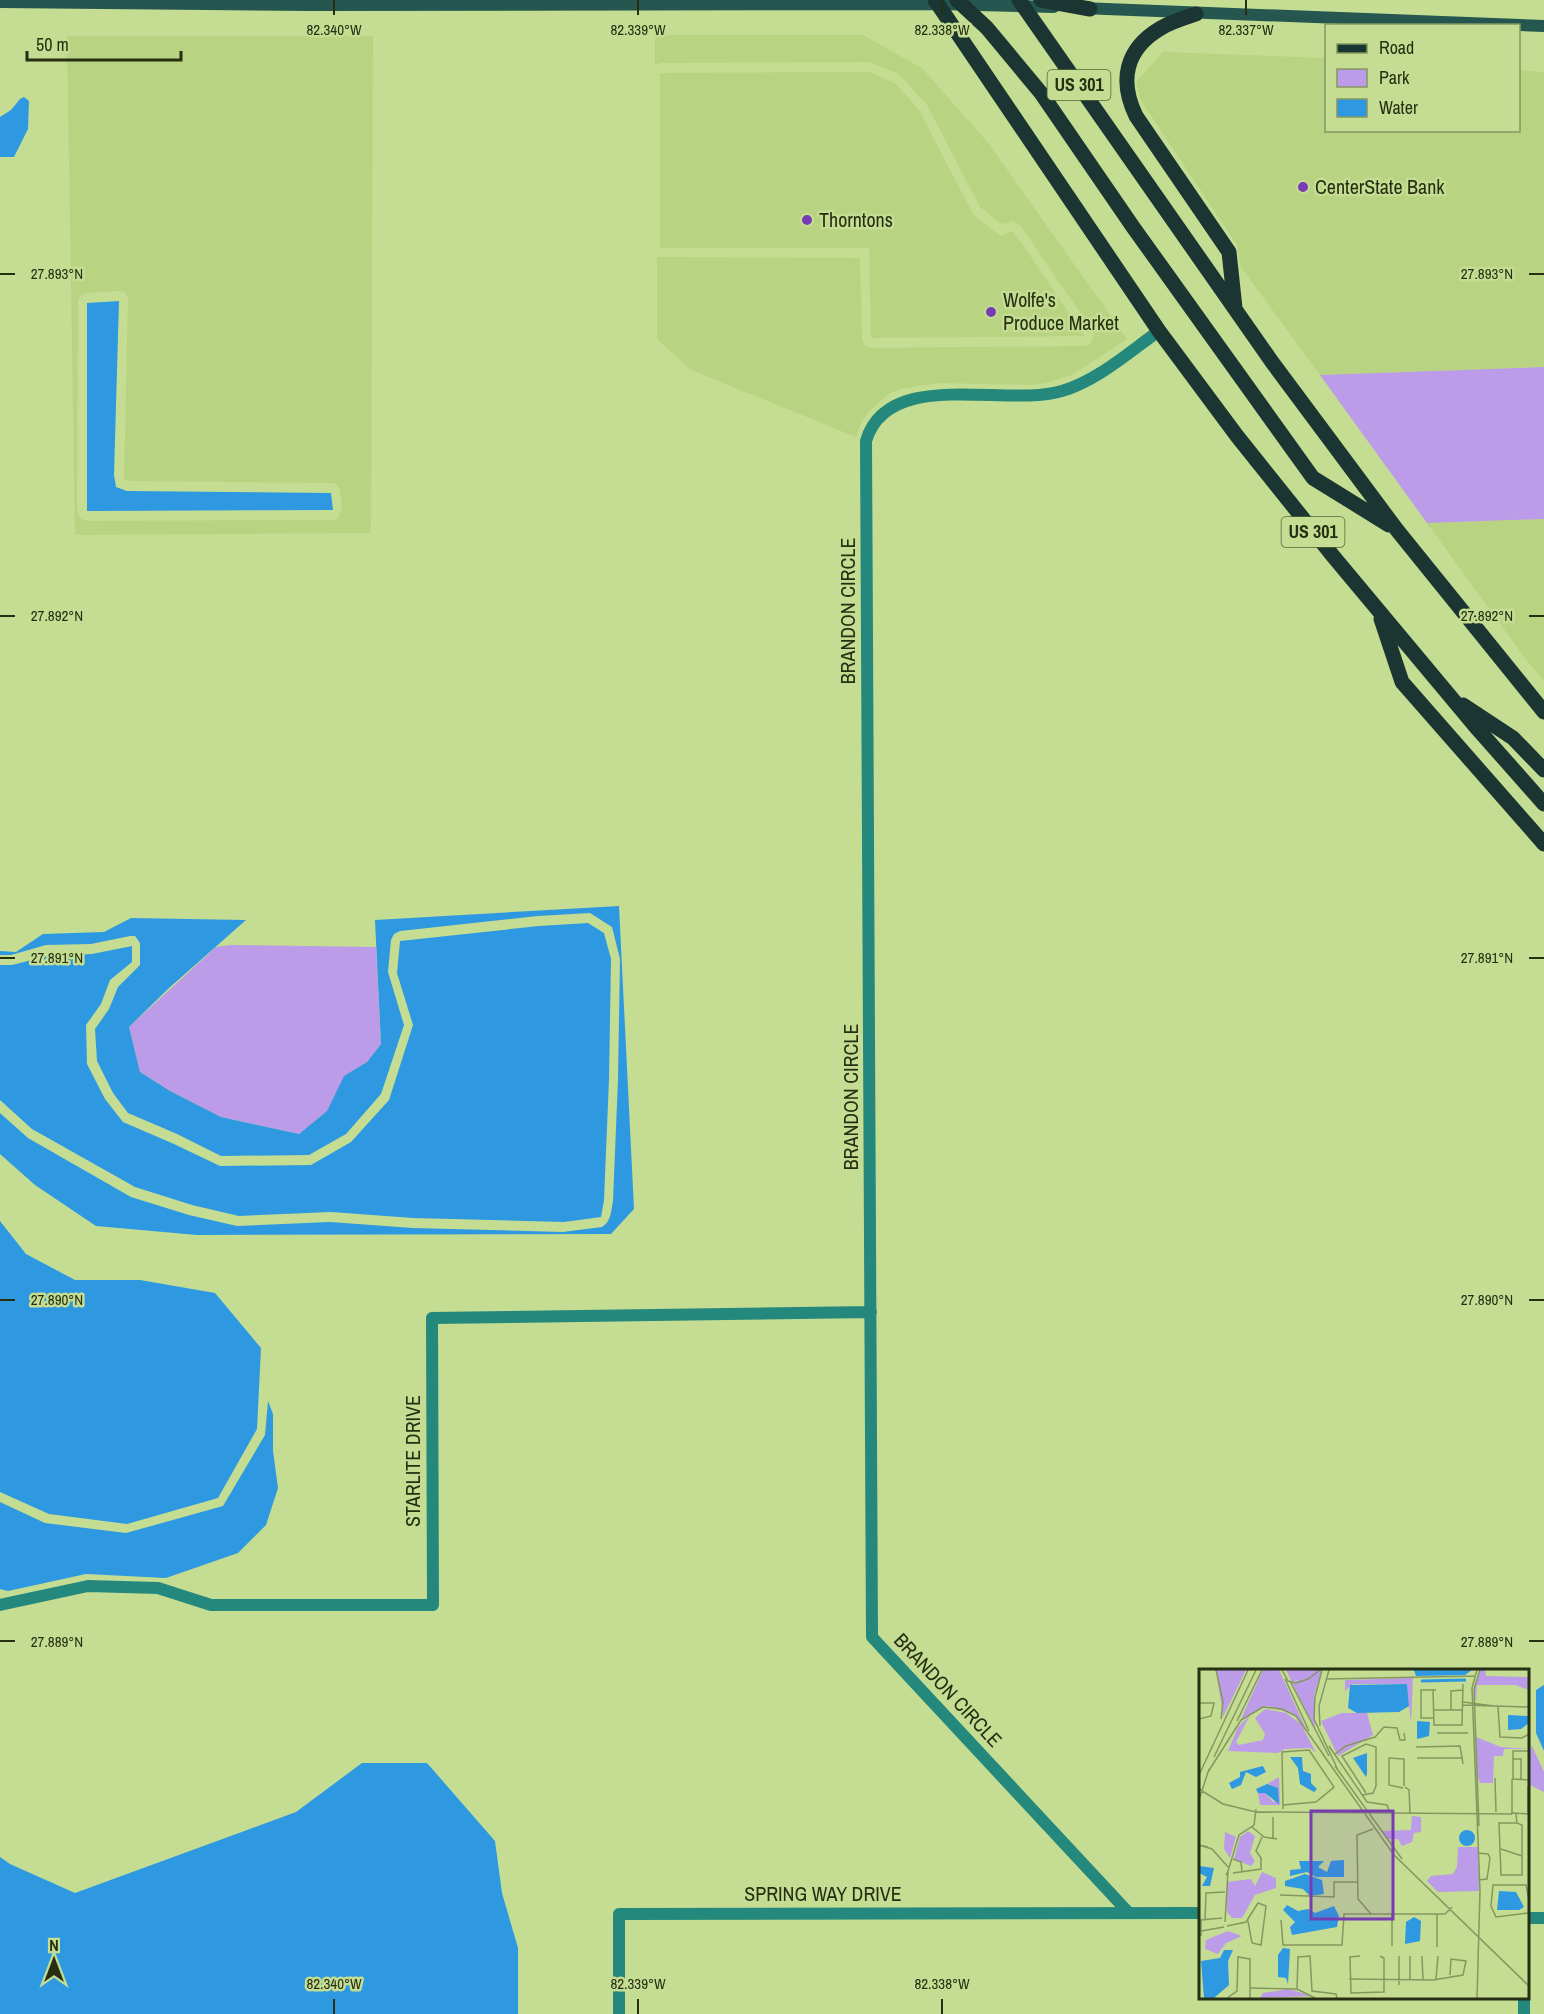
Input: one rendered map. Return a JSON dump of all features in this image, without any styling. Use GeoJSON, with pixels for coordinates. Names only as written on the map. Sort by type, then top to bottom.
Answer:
{"type":"FeatureCollection","features":[{"type":"Feature","properties":{"kind":"main road"},"geometry":{"type":"LineString","coordinates":[[1041,0],[1090,9]]}},
{"type":"Feature","properties":{"kind":"main road"},"geometry":{"type":"LineString","coordinates":[[0,2],[959,2],[1022,3],[1196,14],[1486,24]]}},
{"type":"Feature","properties":{"kind":"main road","name":"US 301"},"geometry":{"type":"LineString","coordinates":[[937,2],[1159,331],[1237,436],[1450,697],[1544,804]]}},
{"type":"Feature","properties":{"kind":"main road"},"geometry":{"type":"LineString","coordinates":[[959,2],[993,35],[1041,93],[1133,227],[1312,478],[1397,530]]}},
{"type":"Feature","properties":{"kind":"main road","name":"US 301"},"geometry":{"type":"LineString","coordinates":[[1022,3],[1235,311],[1397,530],[1544,712]]}},
{"type":"Feature","properties":{"kind":"main road"},"geometry":{"type":"LineString","coordinates":[[1196,14],[1162,27],[1145,40],[1137,49],[1128,69],[1125,82],[1126,91],[1136,116],[1229,252],[1235,311]]}},
{"type":"Feature","properties":{"kind":"main road"},"geometry":{"type":"LineString","coordinates":[[1520,25],[1544,26]]}},
{"type":"Feature","properties":{"kind":"main road"},"geometry":{"type":"LineString","coordinates":[[1378,610],[1402,682],[1544,844]]}},
{"type":"Feature","properties":{"kind":"main road"},"geometry":{"type":"LineString","coordinates":[[1450,697],[1513,738],[1544,770]]}},
{"type":"Feature","properties":{"kind":"street","name":"BRANDON CIRCLE"},"geometry":{"type":"LineString","coordinates":[[1128,1912],[872,1637],[866,441],[870,428],[885,411],[908,399],[940,395],[1032,397],[1063,391],[1091,378],[1159,331]]}},
{"type":"Feature","properties":{"kind":"street","name":"STARLITE DRIVE"},"geometry":{"type":"LineString","coordinates":[[0,1605],[88,1586],[158,1588],[211,1605],[433,1605],[432,1318],[871,1312]]}},
{"type":"Feature","properties":{"kind":"street"},"geometry":{"type":"LineString","coordinates":[[1128,1912],[1199,1913]]}},
{"type":"Feature","properties":{"kind":"street","name":"SPRING WAY DRIVE"},"geometry":{"type":"LineString","coordinates":[[619,2014],[619,1914],[1128,1912]]}},
{"type":"Feature","properties":{"kind":"shaded area"},"geometry":{"type":"Polygon","coordinates":[[[655,35],[863,35],[923,69],[989,144],[1127,339],[1072,375],[1045,383],[1032,385],[940,383],[905,388],[890,393],[871,409],[862,421],[856,437],[691,370],[657,339],[657,257],[860,258],[862,339],[869,348],[1085,346],[1090,344],[1094,336],[1020,225],[1012,221],[1002,224],[980,207],[927,105],[899,74],[869,62],[661,63],[655,65],[655,35]]]}},
{"type":"Feature","properties":{"kind":"shaded area"},"geometry":{"type":"Polygon","coordinates":[[[67,36],[373,36],[371,533],[75,535],[67,36]],[[119,291],[86,293],[78,300],[77,511],[81,519],[87,521],[333,520],[338,518],[342,509],[340,489],[334,483],[128,481],[124,479],[128,298],[125,293],[119,291]]]}},
{"type":"Feature","properties":{"kind":"shaded area"},"geometry":{"type":"Polygon","coordinates":[[[1163,52],[1325,58],[1325,132],[1520,132],[1520,70],[1544,72],[1544,367],[1320,375],[1241,267],[1237,245],[1140,99],[1136,82],[1163,52]]]}},
{"type":"Feature","properties":{"kind":"shaded area"},"geometry":{"type":"Polygon","coordinates":[[[870,72],[896,84],[919,110],[973,214],[1000,236],[1013,231],[1085,336],[871,338],[869,248],[660,248],[660,73],[870,72]]]}},
{"type":"Feature","properties":{"kind":"shaded area"},"geometry":{"type":"Polygon","coordinates":[[[1544,519],[1544,681],[1427,523],[1544,519]]]}},
{"type":"Feature","properties":{"kind":"green space"},"geometry":{"type":"Polygon","coordinates":[[[1544,367],[1544,519],[1427,523],[1320,375],[1544,367]]]}},
{"type":"Feature","properties":{"kind":"green space"},"geometry":{"type":"Polygon","coordinates":[[[231,945],[376,947],[381,1044],[367,1062],[345,1076],[327,1111],[299,1134],[221,1117],[170,1091],[140,1072],[129,1027],[216,947],[231,945]]]}},
{"type":"Feature","properties":{"kind":"green space"},"geometry":{"type":"Polygon","coordinates":[[[1532,1746],[1544,1772],[1544,1792],[1529,1784],[1529,1751],[1532,1746]]]}},
{"type":"Feature","properties":{"kind":"water"},"geometry":{"type":"Polygon","coordinates":[[[24,97],[29,101],[28,129],[14,157],[0,157],[0,117],[24,97]]]}},
{"type":"Feature","properties":{"kind":"water"},"geometry":{"type":"Polygon","coordinates":[[[119,301],[114,475],[116,487],[127,491],[331,493],[333,510],[87,511],[87,303],[119,301]]]}},
{"type":"Feature","properties":{"kind":"water"},"geometry":{"type":"Polygon","coordinates":[[[619,906],[634,1209],[611,1234],[197,1235],[96,1226],[35,1185],[0,1154],[0,1113],[28,1138],[131,1197],[189,1215],[237,1226],[330,1222],[413,1228],[563,1232],[602,1227],[609,1219],[613,1201],[620,959],[612,927],[590,913],[538,916],[400,931],[394,934],[391,940],[388,972],[404,1025],[381,1094],[346,1134],[309,1155],[221,1156],[128,1113],[113,1093],[97,1061],[95,1029],[109,1009],[118,987],[140,965],[140,943],[135,936],[91,944],[46,945],[11,955],[0,955],[0,951],[16,952],[43,934],[104,932],[131,918],[246,920],[129,1027],[140,1072],[170,1091],[221,1117],[299,1134],[327,1111],[344,1076],[367,1062],[381,1044],[375,920],[619,906]]]}},
{"type":"Feature","properties":{"kind":"water"},"geometry":{"type":"Polygon","coordinates":[[[588,923],[604,933],[611,959],[609,1079],[604,1200],[601,1217],[564,1222],[413,1218],[331,1212],[239,1216],[192,1205],[135,1187],[32,1129],[0,1100],[0,965],[12,965],[47,956],[92,954],[132,946],[132,962],[110,980],[101,1004],[86,1025],[87,1064],[105,1099],[123,1122],[220,1166],[311,1165],[351,1142],[389,1100],[413,1025],[397,973],[400,941],[588,923]]]}},
{"type":"Feature","properties":{"kind":"water"},"geometry":{"type":"Polygon","coordinates":[[[0,1221],[26,1254],[75,1280],[140,1280],[215,1293],[261,1348],[257,1429],[218,1498],[127,1524],[49,1514],[0,1492],[0,1221]]]}},
{"type":"Feature","properties":{"kind":"water"},"geometry":{"type":"Polygon","coordinates":[[[268,1401],[273,1414],[273,1451],[278,1488],[266,1525],[238,1553],[166,1578],[86,1574],[8,1591],[0,1589],[0,1502],[45,1523],[126,1533],[223,1506],[265,1435],[268,1401]]]}},
{"type":"Feature","properties":{"kind":"water"},"geometry":{"type":"Polygon","coordinates":[[[1544,1685],[1544,1751],[1536,1733],[1536,1690],[1544,1685]]]}},
{"type":"Feature","properties":{"kind":"water"},"geometry":{"type":"Polygon","coordinates":[[[362,1763],[427,1763],[495,1841],[502,1893],[518,1948],[518,2014],[0,2014],[0,1857],[10,1864],[75,1893],[296,1812],[362,1763]]]}},
{"type":"Feature","properties":{"kind":"place","name":"CenterState Bank"},"geometry":{"type":"Point","coordinates":[1303,187]}},
{"type":"Feature","properties":{"kind":"place","name":"Thorntons"},"geometry":{"type":"Point","coordinates":[807,220]}},
{"type":"Feature","properties":{"kind":"place","name":"Wolfe's Produce Market"},"geometry":{"type":"Point","coordinates":[991,312]}}]}
